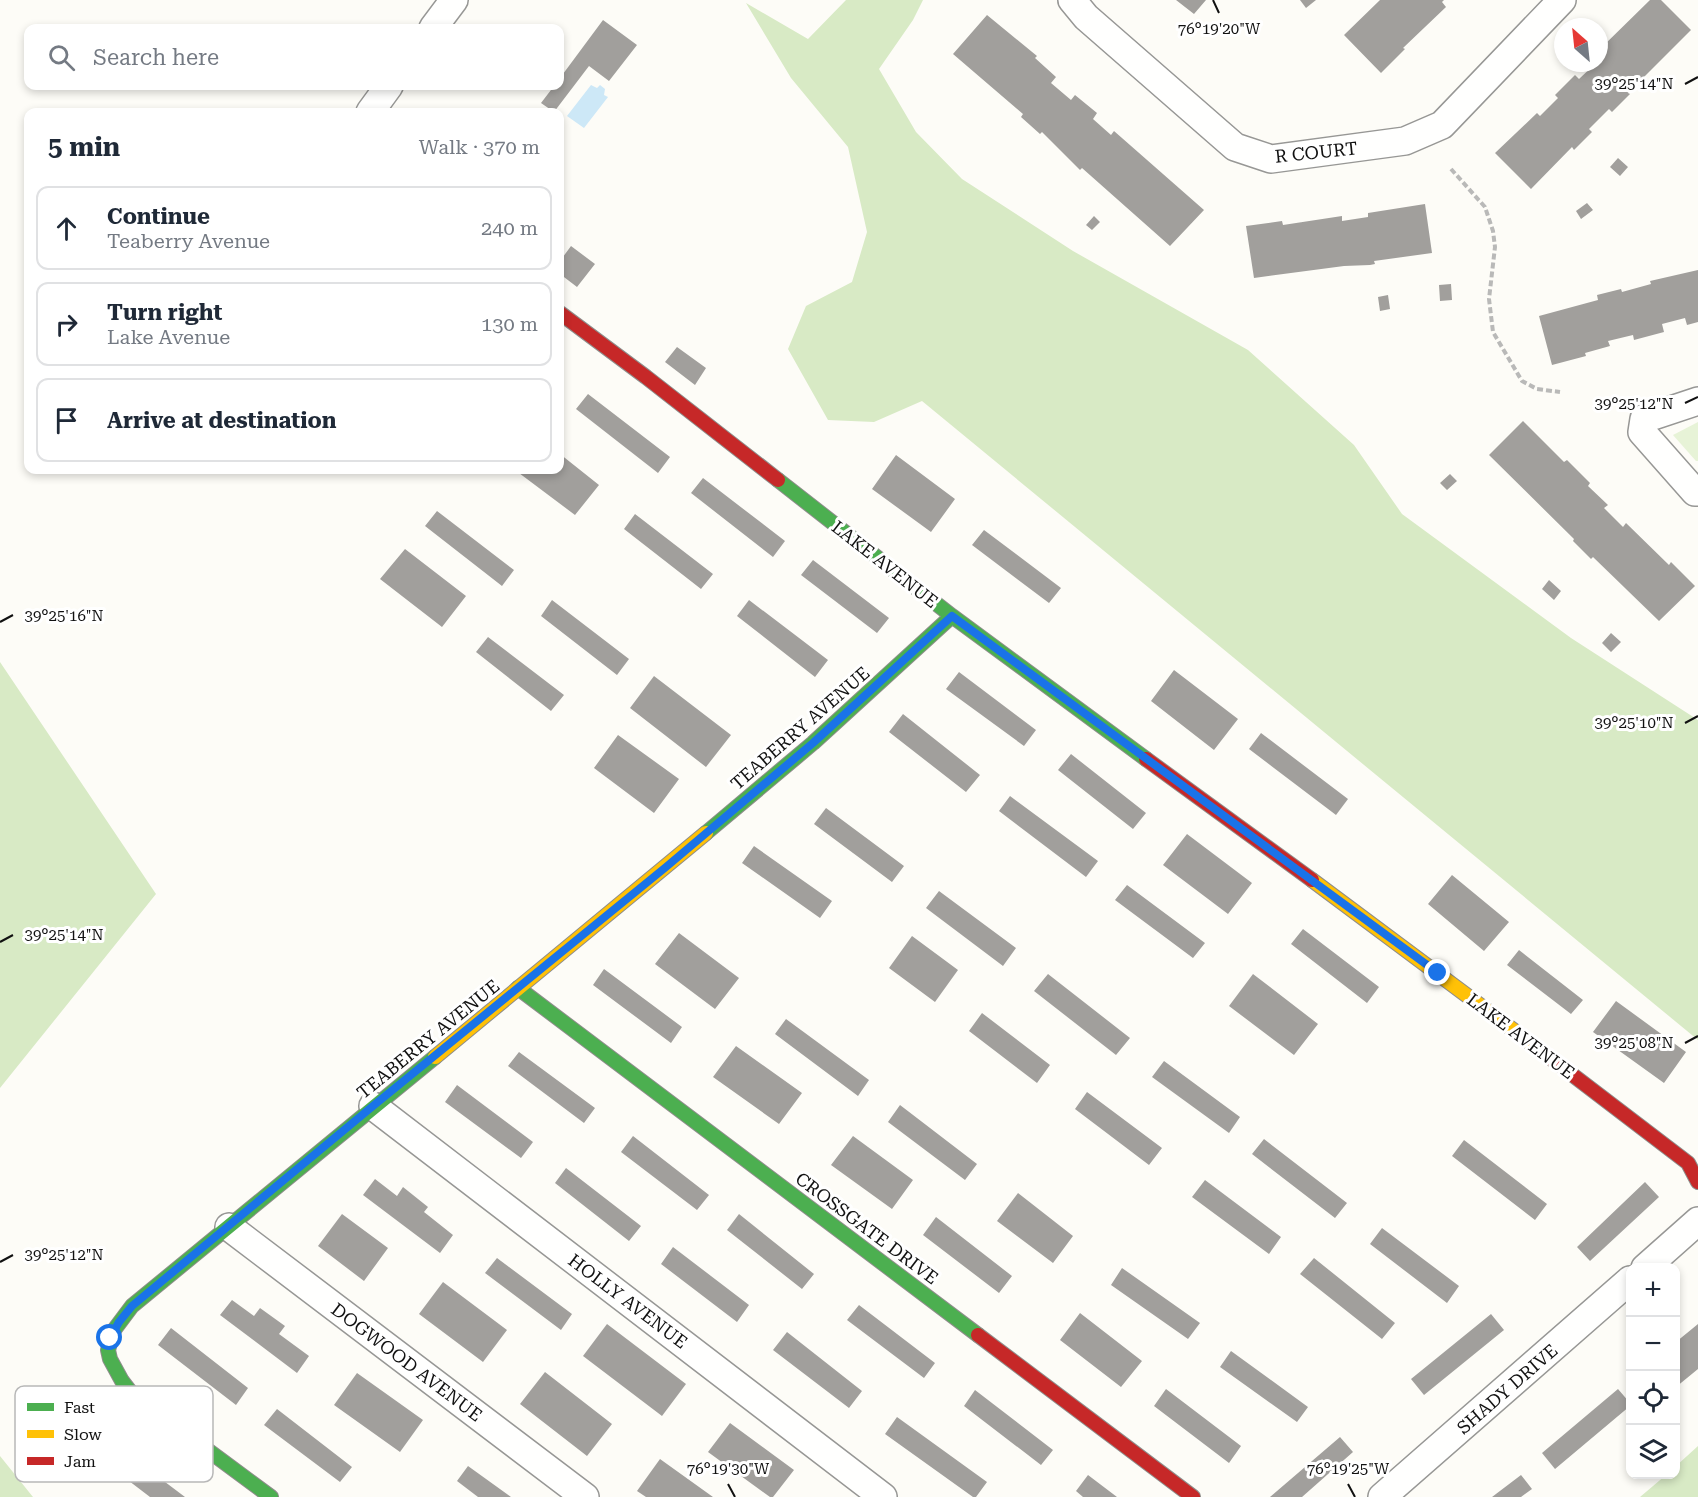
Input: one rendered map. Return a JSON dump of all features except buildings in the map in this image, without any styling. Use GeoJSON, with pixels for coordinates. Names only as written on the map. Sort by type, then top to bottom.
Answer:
{"type":"FeatureCollection","features":[{"type":"Feature","properties":{"kind":"street"},"geometry":{"type":"LineString","coordinates":[[436,24],[454,0]]}},
{"type":"Feature","properties":{"kind":"street","name":"R COURT"},"geometry":{"type":"LineString","coordinates":[[1072,0],[1086,17],[1235,147],[1271,159],[1405,141],[1442,124],[1562,0]]}},
{"type":"Feature","properties":{"kind":"street"},"geometry":{"type":"LineString","coordinates":[[373,108],[386,90]]}},
{"type":"Feature","properties":{"kind":"street","name":"LAKE AVENUE"},"geometry":{"type":"LineString","coordinates":[[564,316],[646,377],[952,616],[1448,980],[1688,1163],[1698,1182]]}},
{"type":"Feature","properties":{"kind":"street"},"geometry":{"type":"LineString","coordinates":[[1698,401],[1644,419],[1642,432],[1695,492],[1698,492]]}},
{"type":"Feature","properties":{"kind":"street","name":"TEABERRY AVENUE"},"geometry":{"type":"LineString","coordinates":[[126,1386],[116,1374],[107,1356],[110,1338],[132,1306],[804,750],[952,616]]}},
{"type":"Feature","properties":{"kind":"street","name":"CROSSGATE DRIVE"},"geometry":{"type":"LineString","coordinates":[[518,988],[1193,1497]]}},
{"type":"Feature","properties":{"kind":"street","name":"HOLLY AVENUE"},"geometry":{"type":"LineString","coordinates":[[373,1106],[883,1497]]}},
{"type":"Feature","properties":{"kind":"street"},"geometry":{"type":"LineString","coordinates":[[1651,1263],[1698,1221]]}},
{"type":"Feature","properties":{"kind":"street","name":"DOGWOOD AVENUE"},"geometry":{"type":"LineString","coordinates":[[229,1227],[585,1497]]}},
{"type":"Feature","properties":{"kind":"street","name":"SHADY DRIVE"},"geometry":{"type":"LineString","coordinates":[[1382,1497],[1626,1284]]}},
{"type":"Feature","properties":{"kind":"street","name":"TEABERRY AVENUE"},"geometry":{"type":"LineString","coordinates":[[213,1454],[270,1497]]}},
{"type":"Feature","properties":{"kind":"path"},"geometry":{"type":"LineString","coordinates":[[1451,169],[1485,207],[1493,231],[1495,247],[1489,299],[1493,332],[1522,381],[1537,389],[1560,392]]}},
{"type":"Feature","properties":{"kind":"green space"},"geometry":{"type":"Polygon","coordinates":[[[846,0],[923,0],[913,20],[879,69],[916,132],[962,179],[1073,251],[1248,350],[1354,445],[1402,514],[1571,638],[1698,720],[1698,1040],[922,401],[874,422],[828,420],[788,349],[806,306],[852,282],[867,232],[848,147],[791,78],[746,3],[808,39],[846,0]]]}},
{"type":"Feature","properties":{"kind":"green space"},"geometry":{"type":"Polygon","coordinates":[[[1698,422],[1698,461],[1696,461],[1673,435],[1698,422]]]}},
{"type":"Feature","properties":{"kind":"green space"},"geometry":{"type":"Polygon","coordinates":[[[0,662],[156,894],[0,1088],[0,662]]]}},
{"type":"Feature","properties":{"kind":"green space"},"geometry":{"type":"Polygon","coordinates":[[[1698,1446],[1698,1497],[1640,1497],[1661,1479],[1680,1479],[1680,1462],[1698,1446]]]}},
{"type":"Feature","properties":{"kind":"green space"},"geometry":{"type":"Polygon","coordinates":[[[0,1456],[15,1475],[15,1482],[21,1482],[33,1497],[0,1497],[0,1456]]]}},
{"type":"Feature","properties":{"kind":"water"},"geometry":{"type":"Polygon","coordinates":[[[591,85],[597,88],[600,85],[605,89],[604,95],[608,97],[584,128],[567,116],[591,85]]]}},
{"type":"Feature","properties":{"kind":"traffic: fast"},"geometry":{"type":"LineString","coordinates":[[778,480],[952,616],[1146,759]]}},
{"type":"Feature","properties":{"kind":"traffic: fast"},"geometry":{"type":"LineString","coordinates":[[706,833],[813,743],[952,616]]}},
{"type":"Feature","properties":{"kind":"traffic: fast"},"geometry":{"type":"LineString","coordinates":[[518,988],[978,1335]]}},
{"type":"Feature","properties":{"kind":"traffic: fast"},"geometry":{"type":"LineString","coordinates":[[126,1386],[110,1359],[108,1350],[114,1330],[132,1306],[435,1057]]}},
{"type":"Feature","properties":{"kind":"traffic: fast"},"geometry":{"type":"LineString","coordinates":[[213,1454],[271,1497]]}},
{"type":"Feature","properties":{"kind":"traffic: slow"},"geometry":{"type":"LineString","coordinates":[[435,1057],[706,833]]}},
{"type":"Feature","properties":{"kind":"traffic: slow"},"geometry":{"type":"LineString","coordinates":[[1312,880],[1536,1047]]}},
{"type":"Feature","properties":{"kind":"traffic: jam"},"geometry":{"type":"LineString","coordinates":[[564,316],[778,480]]}},
{"type":"Feature","properties":{"kind":"traffic: jam"},"geometry":{"type":"LineString","coordinates":[[1146,759],[1312,880]]}},
{"type":"Feature","properties":{"kind":"traffic: jam"},"geometry":{"type":"LineString","coordinates":[[1536,1047],[1688,1163],[1698,1182]]}},
{"type":"Feature","properties":{"kind":"traffic: jam"},"geometry":{"type":"LineString","coordinates":[[978,1335],[1193,1497]]}},
{"type":"Feature","properties":{"kind":"route"},"geometry":{"type":"LineString","coordinates":[[110,1338],[132,1306],[666,867],[813,743],[952,616],[1438,973]]}}]}
